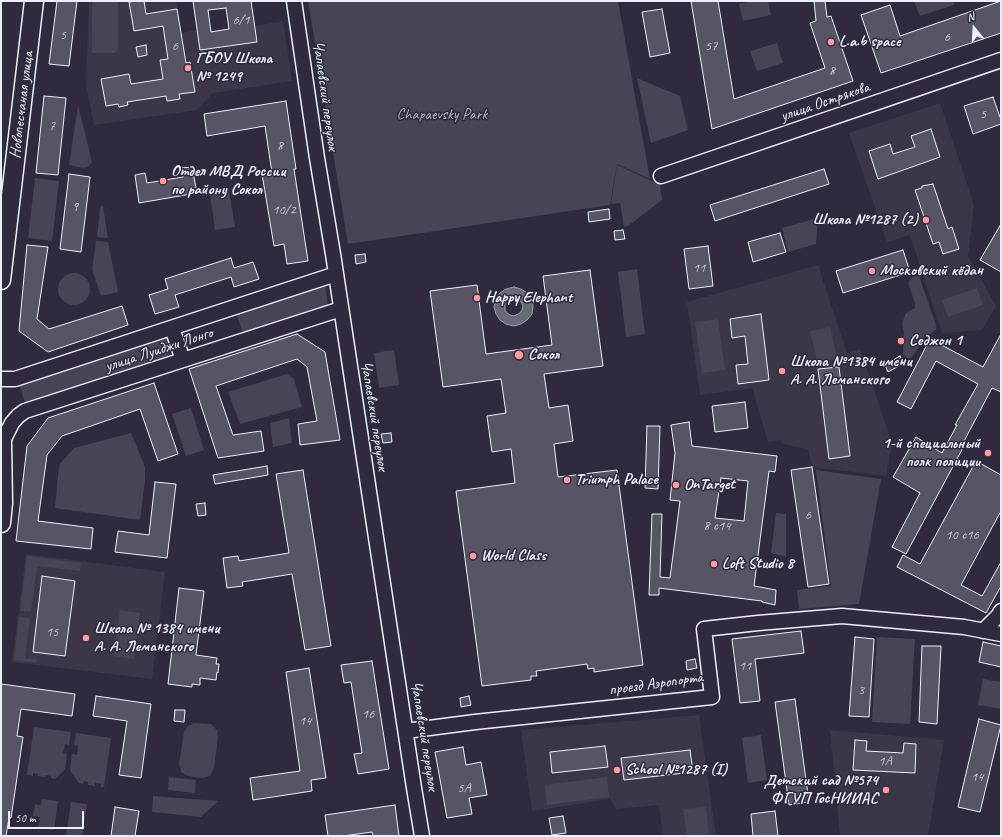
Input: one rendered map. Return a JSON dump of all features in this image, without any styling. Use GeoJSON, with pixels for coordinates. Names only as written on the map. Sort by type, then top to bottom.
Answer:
{"type":"FeatureCollection","features":[{"type":"Feature","properties":{"kind":"main road","name":"Новопесчаная улица"},"geometry":{"type":"LineString","coordinates":[[1,280],[34,1]]}},
{"type":"Feature","properties":{"kind":"main road"},"geometry":{"type":"LineString","coordinates":[[1,523],[2,439]]}},
{"type":"Feature","properties":{"kind":"street","name":"Чапаевский переулок"},"geometry":{"type":"LineString","coordinates":[[294,1],[422,836]]}},
{"type":"Feature","properties":{"kind":"street","name":"улица Острякова"},"geometry":{"type":"LineString","coordinates":[[661,176],[1001,60]]}},
{"type":"Feature","properties":{"kind":"street","name":"улица Луиджи Лонго"},"geometry":{"type":"LineString","coordinates":[[1,379],[23,376],[336,274]]}},
{"type":"Feature","properties":{"kind":"street","name":"улица Луиджи Лонго"},"geometry":{"type":"LineString","coordinates":[[2,439],[12,423],[25,411],[341,309]]}},
{"type":"Feature","properties":{"kind":"street"},"geometry":{"type":"LineString","coordinates":[[172,328],[183,360]]}},
{"type":"Feature","properties":{"kind":"street"},"geometry":{"type":"LineString","coordinates":[[983,631],[998,616],[1001,610]]}},
{"type":"Feature","properties":{"kind":"street","name":"проезд Аэропорта"},"geometry":{"type":"LineString","coordinates":[[406,731],[483,721],[712,697],[704,629],[842,616],[964,627],[983,631]]}},
{"type":"Feature","properties":{"kind":"street"},"geometry":{"type":"LineString","coordinates":[[983,631],[1001,634]]}},
{"type":"Feature","properties":{"kind":"shaded area","name":"ГБОУ Школа № 1249"},"geometry":{"type":"Polygon","coordinates":[[[89,1],[176,1],[181,33],[198,30],[200,49],[255,26],[283,21],[292,81],[213,93],[197,110],[94,125],[86,84],[89,1]]]}},
{"type":"Feature","properties":{"kind":"shaded area","name":"Школа №1287 (2)"},"geometry":{"type":"Polygon","coordinates":[[[940,103],[974,205],[968,256],[996,306],[982,330],[942,333],[910,235],[887,242],[849,133],[940,103]]]}},
{"type":"Feature","properties":{"kind":"shaded area","name":"Школа №1384 имени А. А. Леманского"},"geometry":{"type":"Polygon","coordinates":[[[818,265],[847,353],[860,349],[892,443],[886,476],[812,467],[808,449],[782,444],[781,440],[768,442],[752,388],[700,395],[687,302],[818,265]]]}},
{"type":"Feature","properties":{"kind":"shaded area","name":"Школа № 1384 имени А. А. Леманского"},"geometry":{"type":"Polygon","coordinates":[[[26,554],[165,572],[152,679],[12,662],[26,554]]]}},
{"type":"Feature","properties":{"kind":"shaded area","name":"School №1287 (I)"},"geometry":{"type":"Polygon","coordinates":[[[699,715],[716,836],[663,836],[659,805],[616,809],[610,799],[532,811],[521,730],[699,715]]]}},
{"type":"Feature","properties":{"kind":"shaded area","name":"Детский сад №574 ФГУП ГосНИИАС"},"geometry":{"type":"Polygon","coordinates":[[[830,730],[944,740],[928,836],[840,836],[830,730]]]}},
{"type":"Feature","properties":{"kind":"green space"},"geometry":{"type":"Polygon","coordinates":[[[93,1],[118,2],[118,48],[114,53],[92,52],[93,1]]]}},
{"type":"Feature","properties":{"kind":"green space","name":"Chapaevsky Park"},"geometry":{"type":"Polygon","coordinates":[[[308,1],[618,1],[650,179],[617,164],[610,205],[348,244],[308,1]]]}},
{"type":"Feature","properties":{"kind":"green space"},"geometry":{"type":"Polygon","coordinates":[[[752,1],[768,1],[771,15],[743,21],[739,4],[752,1]]]}},
{"type":"Feature","properties":{"kind":"green space"},"geometry":{"type":"Polygon","coordinates":[[[914,1],[953,1],[954,5],[920,16],[914,1]]]}},
{"type":"Feature","properties":{"kind":"green space"},"geometry":{"type":"Polygon","coordinates":[[[777,43],[783,63],[757,71],[750,51],[777,43]]]}},
{"type":"Feature","properties":{"kind":"green space"},"geometry":{"type":"Polygon","coordinates":[[[637,78],[680,96],[688,130],[651,143],[637,78]]]}},
{"type":"Feature","properties":{"kind":"green space"},"geometry":{"type":"Polygon","coordinates":[[[78,105],[92,162],[89,166],[83,168],[69,165],[78,105]]]}},
{"type":"Feature","properties":{"kind":"green space"},"geometry":{"type":"Polygon","coordinates":[[[617,165],[660,185],[662,200],[628,226],[624,227],[620,203],[611,204],[617,165]]]}},
{"type":"Feature","properties":{"kind":"green space"},"geometry":{"type":"Polygon","coordinates":[[[35,178],[59,181],[52,241],[28,238],[35,178]]]}},
{"type":"Feature","properties":{"kind":"green space"},"geometry":{"type":"Polygon","coordinates":[[[229,191],[235,227],[215,230],[210,194],[229,191]]]}},
{"type":"Feature","properties":{"kind":"green space"},"geometry":{"type":"Polygon","coordinates":[[[102,205],[108,238],[97,237],[100,208],[102,205]]]}},
{"type":"Feature","properties":{"kind":"green space"},"geometry":{"type":"Polygon","coordinates":[[[818,218],[816,244],[788,252],[782,228],[818,218]]]}},
{"type":"Feature","properties":{"kind":"green space"},"geometry":{"type":"Polygon","coordinates":[[[96,241],[108,242],[118,292],[101,296],[92,269],[96,241]]]}},
{"type":"Feature","properties":{"kind":"green space"},"geometry":{"type":"Polygon","coordinates":[[[637,269],[645,334],[626,337],[618,272],[637,269]]]}},
{"type":"Feature","properties":{"kind":"green space"},"geometry":{"type":"Polygon","coordinates":[[[71,273],[77,273],[87,280],[90,289],[89,295],[83,302],[77,305],[71,305],[61,298],[58,292],[58,286],[65,276],[71,273]]]}},
{"type":"Feature","properties":{"kind":"green space"},"geometry":{"type":"Polygon","coordinates":[[[919,276],[936,325],[936,330],[923,339],[911,358],[907,358],[903,354],[904,333],[902,323],[906,313],[915,308],[915,303],[908,283],[912,277],[919,276]]]}},
{"type":"Feature","properties":{"kind":"green space"},"geometry":{"type":"Polygon","coordinates":[[[325,284],[328,306],[243,333],[236,313],[325,284]]]}},
{"type":"Feature","properties":{"kind":"green space"},"geometry":{"type":"Polygon","coordinates":[[[977,288],[983,305],[948,317],[942,300],[977,288]]]}},
{"type":"Feature","properties":{"kind":"green space"},"geometry":{"type":"Polygon","coordinates":[[[718,319],[725,370],[702,373],[695,322],[718,319]]]}},
{"type":"Feature","properties":{"kind":"green space"},"geometry":{"type":"Polygon","coordinates":[[[830,327],[837,358],[818,363],[810,331],[830,327]]]}},
{"type":"Feature","properties":{"kind":"green space"},"geometry":{"type":"Polygon","coordinates":[[[164,336],[170,349],[168,358],[25,403],[19,383],[164,336]]]}},
{"type":"Feature","properties":{"kind":"green space"},"geometry":{"type":"Polygon","coordinates":[[[394,350],[399,385],[379,388],[374,353],[394,350]]]}},
{"type":"Feature","properties":{"kind":"green space"},"geometry":{"type":"Polygon","coordinates":[[[287,374],[294,379],[302,407],[240,424],[228,392],[287,374]]]}},
{"type":"Feature","properties":{"kind":"green space"},"geometry":{"type":"Polygon","coordinates":[[[191,408],[204,450],[186,456],[172,414],[191,408]]]}},
{"type":"Feature","properties":{"kind":"green space"},"geometry":{"type":"Polygon","coordinates":[[[289,418],[292,443],[273,447],[270,423],[289,418]]]}},
{"type":"Feature","properties":{"kind":"green space"},"geometry":{"type":"Polygon","coordinates":[[[131,433],[145,467],[145,480],[140,520],[55,508],[59,465],[74,448],[131,433]]]}},
{"type":"Feature","properties":{"kind":"green space"},"geometry":{"type":"Polygon","coordinates":[[[816,470],[881,479],[859,604],[799,609],[797,590],[831,586],[816,470]]]}},
{"type":"Feature","properties":{"kind":"green space"},"geometry":{"type":"Polygon","coordinates":[[[776,513],[786,514],[786,557],[771,553],[776,513]]]}},
{"type":"Feature","properties":{"kind":"green space"},"geometry":{"type":"Polygon","coordinates":[[[27,556],[81,563],[80,571],[37,566],[31,612],[20,611],[27,556]]]}},
{"type":"Feature","properties":{"kind":"green space"},"geometry":{"type":"Polygon","coordinates":[[[120,610],[140,613],[134,659],[113,656],[120,610]]]}},
{"type":"Feature","properties":{"kind":"green space"},"geometry":{"type":"Polygon","coordinates":[[[19,617],[30,618],[25,658],[37,659],[36,663],[14,660],[19,617]]]}},
{"type":"Feature","properties":{"kind":"green space"},"geometry":{"type":"Polygon","coordinates":[[[877,637],[915,639],[910,724],[872,722],[877,637]]]}},
{"type":"Feature","properties":{"kind":"green space"},"geometry":{"type":"Polygon","coordinates":[[[983,679],[1001,682],[1001,709],[978,705],[983,679]]]}},
{"type":"Feature","properties":{"kind":"green space"},"geometry":{"type":"Polygon","coordinates":[[[194,723],[211,724],[217,730],[218,737],[214,768],[210,776],[202,778],[188,776],[181,772],[179,764],[184,732],[188,726],[194,723]]]}},
{"type":"Feature","properties":{"kind":"green space"},"geometry":{"type":"Polygon","coordinates":[[[34,727],[71,732],[69,745],[65,744],[63,753],[67,754],[65,769],[55,779],[51,778],[51,776],[38,776],[38,774],[33,773],[33,776],[27,775],[34,727]]]}},
{"type":"Feature","properties":{"kind":"green space"},"geometry":{"type":"Polygon","coordinates":[[[76,733],[111,738],[104,787],[101,787],[101,784],[95,783],[95,786],[88,785],[88,782],[84,781],[83,784],[79,783],[70,770],[72,754],[77,755],[78,746],[74,745],[76,733]]]}},
{"type":"Feature","properties":{"kind":"green space"},"geometry":{"type":"Polygon","coordinates":[[[761,735],[767,780],[748,783],[742,738],[761,735]]]}},
{"type":"Feature","properties":{"kind":"green space"},"geometry":{"type":"Polygon","coordinates":[[[169,777],[196,780],[195,793],[168,790],[169,777]]]}},
{"type":"Feature","properties":{"kind":"green space"},"geometry":{"type":"Polygon","coordinates":[[[607,777],[609,797],[547,805],[545,785],[607,777]]]}},
{"type":"Feature","properties":{"kind":"green space"},"geometry":{"type":"Polygon","coordinates":[[[153,796],[218,801],[201,817],[152,812],[153,796]]]}},
{"type":"Feature","properties":{"kind":"green space"},"geometry":{"type":"Polygon","coordinates":[[[42,799],[58,801],[54,830],[38,828],[40,817],[33,816],[35,804],[41,805],[42,799]]]}},
{"type":"Feature","properties":{"kind":"green space"},"geometry":{"type":"Polygon","coordinates":[[[71,802],[87,804],[82,836],[66,836],[71,802]]]}},
{"type":"Feature","properties":{"kind":"green space"},"geometry":{"type":"Polygon","coordinates":[[[706,807],[709,836],[687,836],[683,809],[706,807]]]}},
{"type":"Feature","properties":{"kind":"water"},"geometry":{"type":"Polygon","coordinates":[[[514,287],[521,289],[532,299],[532,314],[521,324],[514,326],[506,324],[500,320],[496,314],[494,307],[496,299],[500,293],[506,289],[514,287]],[[514,297],[507,300],[505,303],[505,310],[507,313],[514,316],[520,313],[523,306],[520,300],[514,297]]]}},
{"type":"Feature","properties":{"kind":"building"},"geometry":{"type":"Polygon","coordinates":[[[57,1],[77,1],[69,66],[49,64],[57,1]]]}},
{"type":"Feature","properties":{"kind":"building"},"geometry":{"type":"Polygon","coordinates":[[[144,1],[146,14],[177,9],[186,63],[190,62],[195,92],[179,94],[180,99],[167,101],[166,96],[127,102],[128,105],[119,107],[118,104],[106,106],[101,79],[129,74],[131,84],[163,79],[160,60],[168,59],[163,26],[134,31],[129,2],[144,1]]]}},
{"type":"Feature","properties":{"kind":"building"},"geometry":{"type":"Polygon","coordinates":[[[193,1],[251,1],[257,42],[200,50],[193,1]],[[226,8],[208,10],[211,32],[229,29],[226,8]]]}},
{"type":"Feature","properties":{"kind":"building"},"geometry":{"type":"Polygon","coordinates":[[[691,1],[718,1],[734,99],[825,68],[810,23],[816,21],[814,1],[825,1],[827,17],[831,16],[853,81],[712,129],[691,1]]]}},
{"type":"Feature","properties":{"kind":"building"},"geometry":{"type":"Polygon","coordinates":[[[1001,1],[1001,33],[881,73],[861,15],[890,5],[900,36],[1001,1]]]}},
{"type":"Feature","properties":{"kind":"building"},"geometry":{"type":"Polygon","coordinates":[[[662,9],[670,53],[650,57],[642,12],[662,9]]]}},
{"type":"Feature","properties":{"kind":"building"},"geometry":{"type":"Polygon","coordinates":[[[146,45],[147,55],[138,57],[136,47],[146,45]]]}},
{"type":"Feature","properties":{"kind":"building"},"geometry":{"type":"Polygon","coordinates":[[[44,96],[66,98],[58,175],[36,173],[44,96]]]}},
{"type":"Feature","properties":{"kind":"building"},"geometry":{"type":"Polygon","coordinates":[[[993,97],[1001,124],[973,134],[964,106],[993,97]]]}},
{"type":"Feature","properties":{"kind":"building"},"geometry":{"type":"Polygon","coordinates":[[[286,101],[296,169],[294,169],[308,261],[287,264],[284,244],[274,246],[262,174],[272,173],[265,126],[207,136],[204,114],[286,101]]]}},
{"type":"Feature","properties":{"kind":"building"},"geometry":{"type":"Polygon","coordinates":[[[931,129],[940,157],[878,179],[869,151],[890,144],[893,154],[915,147],[911,136],[931,129]]]}},
{"type":"Feature","properties":{"kind":"building"},"geometry":{"type":"Polygon","coordinates":[[[192,167],[197,193],[139,203],[135,175],[145,173],[147,183],[183,177],[181,168],[192,167]]]}},
{"type":"Feature","properties":{"kind":"building"},"geometry":{"type":"Polygon","coordinates":[[[824,169],[829,184],[715,221],[710,205],[824,169]]]}},
{"type":"Feature","properties":{"kind":"building"},"geometry":{"type":"Polygon","coordinates":[[[69,174],[90,177],[81,252],[60,249],[69,174]]]}},
{"type":"Feature","properties":{"kind":"building"},"geometry":{"type":"Polygon","coordinates":[[[933,184],[948,229],[952,227],[959,249],[943,254],[939,242],[933,244],[915,190],[922,188],[922,186],[933,184]]]}},
{"type":"Feature","properties":{"kind":"building"},"geometry":{"type":"Polygon","coordinates":[[[609,209],[610,219],[589,222],[588,212],[609,209]]]}},
{"type":"Feature","properties":{"kind":"building"},"geometry":{"type":"Polygon","coordinates":[[[1001,224],[1001,272],[980,260],[1001,224]]]}},
{"type":"Feature","properties":{"kind":"building"},"geometry":{"type":"Polygon","coordinates":[[[623,230],[625,239],[615,240],[614,231],[623,230]]]}},
{"type":"Feature","properties":{"kind":"building"},"geometry":{"type":"Polygon","coordinates":[[[780,233],[786,252],[753,262],[748,242],[780,233]]]}},
{"type":"Feature","properties":{"kind":"building"},"geometry":{"type":"Polygon","coordinates":[[[27,245],[48,247],[37,319],[49,329],[122,306],[128,325],[48,352],[19,331],[27,245]]]}},
{"type":"Feature","properties":{"kind":"building"},"geometry":{"type":"Polygon","coordinates":[[[708,246],[713,286],[689,289],[684,249],[708,246]]]}},
{"type":"Feature","properties":{"kind":"building"},"geometry":{"type":"Polygon","coordinates":[[[903,250],[910,272],[843,293],[836,271],[903,250]]]}},
{"type":"Feature","properties":{"kind":"building"},"geometry":{"type":"Polygon","coordinates":[[[365,254],[366,262],[356,264],[355,255],[365,254]]]}},
{"type":"Feature","properties":{"kind":"building"},"geometry":{"type":"Polygon","coordinates":[[[231,258],[234,268],[253,262],[259,279],[234,287],[231,277],[175,295],[179,307],[155,314],[149,295],[168,289],[165,279],[231,258]]]}},
{"type":"Feature","properties":{"kind":"building","name":"Triumph Palace"},"geometry":{"type":"Polygon","coordinates":[[[590,270],[603,366],[544,374],[549,408],[568,405],[573,441],[554,444],[558,477],[617,470],[643,665],[594,672],[594,668],[588,669],[587,664],[536,671],[537,676],[531,676],[531,680],[482,686],[456,491],[515,483],[511,449],[492,452],[487,416],[506,413],[501,379],[443,387],[430,291],[477,285],[486,354],[552,345],[543,276],[590,270]]]}},
{"type":"Feature","properties":{"kind":"building"},"geometry":{"type":"Polygon","coordinates":[[[761,314],[769,380],[738,384],[736,365],[748,364],[745,336],[732,338],[730,319],[761,314]]]}},
{"type":"Feature","properties":{"kind":"building"},"geometry":{"type":"Polygon","coordinates":[[[297,334],[325,352],[340,440],[300,445],[298,424],[317,421],[307,367],[297,359],[216,386],[233,435],[261,431],[264,451],[218,458],[189,369],[297,334]]]}},
{"type":"Feature","properties":{"kind":"building"},"geometry":{"type":"Polygon","coordinates":[[[1001,334],[1001,392],[992,388],[962,445],[964,446],[906,554],[892,547],[920,493],[893,477],[916,437],[942,453],[957,425],[955,425],[978,384],[936,361],[911,409],[897,402],[930,339],[983,367],[1001,334]]]}},
{"type":"Feature","properties":{"kind":"building"},"geometry":{"type":"Polygon","coordinates":[[[900,356],[904,363],[888,372],[885,365],[900,356]]]}},
{"type":"Feature","properties":{"kind":"building"},"geometry":{"type":"Polygon","coordinates":[[[839,367],[850,456],[829,459],[818,369],[839,367]]]}},
{"type":"Feature","properties":{"kind":"building"},"geometry":{"type":"Polygon","coordinates":[[[154,383],[178,454],[158,461],[140,409],[62,436],[47,455],[38,521],[93,528],[91,549],[16,541],[27,446],[48,418],[154,383]]]}},
{"type":"Feature","properties":{"kind":"building"},"geometry":{"type":"Polygon","coordinates":[[[745,402],[748,428],[715,432],[712,406],[745,402]]]}},
{"type":"Feature","properties":{"kind":"building"},"geometry":{"type":"Polygon","coordinates":[[[689,422],[692,446],[777,456],[775,472],[769,471],[754,586],[776,590],[775,605],[762,601],[659,588],[659,595],[649,595],[652,514],[662,514],[660,577],[670,578],[680,501],[670,500],[675,453],[671,425],[689,422]],[[721,478],[715,518],[744,521],[748,481],[721,478]]]}},
{"type":"Feature","properties":{"kind":"building"},"geometry":{"type":"Polygon","coordinates":[[[647,426],[660,426],[658,489],[645,488],[647,426]]]}},
{"type":"Feature","properties":{"kind":"building"},"geometry":{"type":"Polygon","coordinates":[[[391,433],[392,442],[383,443],[381,434],[391,433]]]}},
{"type":"Feature","properties":{"kind":"building"},"geometry":{"type":"Polygon","coordinates":[[[976,461],[1001,475],[1001,511],[961,585],[982,596],[1001,562],[1001,586],[986,613],[897,567],[903,555],[920,564],[976,461]]]}},
{"type":"Feature","properties":{"kind":"building"},"geometry":{"type":"Polygon","coordinates":[[[267,466],[268,475],[215,484],[213,475],[267,466]]]}},
{"type":"Feature","properties":{"kind":"building"},"geometry":{"type":"Polygon","coordinates":[[[812,467],[829,584],[808,587],[791,470],[812,467]]]}},
{"type":"Feature","properties":{"kind":"building"},"geometry":{"type":"Polygon","coordinates":[[[303,470],[331,646],[305,650],[292,574],[242,582],[243,586],[227,588],[223,558],[238,556],[239,561],[289,553],[276,474],[303,470]]]}},
{"type":"Feature","properties":{"kind":"building"},"geometry":{"type":"Polygon","coordinates":[[[155,482],[176,484],[167,558],[115,552],[118,531],[149,535],[155,482]]]}},
{"type":"Feature","properties":{"kind":"building"},"geometry":{"type":"Polygon","coordinates":[[[205,503],[206,515],[198,516],[196,504],[205,503]]]}},
{"type":"Feature","properties":{"kind":"building"},"geometry":{"type":"Polygon","coordinates":[[[42,576],[75,581],[65,656],[33,652],[42,576]]]}},
{"type":"Feature","properties":{"kind":"building"},"geometry":{"type":"Polygon","coordinates":[[[179,588],[204,591],[196,655],[217,658],[216,664],[219,664],[216,680],[200,678],[200,685],[192,684],[192,687],[168,684],[179,588]]]}},
{"type":"Feature","properties":{"kind":"building"},"geometry":{"type":"Polygon","coordinates":[[[801,631],[804,653],[755,659],[760,701],[740,703],[732,639],[801,631]]]}},
{"type":"Feature","properties":{"kind":"building"},"geometry":{"type":"Polygon","coordinates":[[[855,637],[874,639],[869,717],[849,716],[855,637]]]}},
{"type":"Feature","properties":{"kind":"building"},"geometry":{"type":"Polygon","coordinates":[[[983,642],[1001,646],[1001,667],[979,662],[983,642]]]}},
{"type":"Feature","properties":{"kind":"building"},"geometry":{"type":"Polygon","coordinates":[[[922,646],[941,646],[937,724],[919,722],[922,646]]]}},
{"type":"Feature","properties":{"kind":"building"},"geometry":{"type":"Polygon","coordinates":[[[695,659],[697,668],[687,670],[686,661],[695,659]]]}},
{"type":"Feature","properties":{"kind":"building"},"geometry":{"type":"Polygon","coordinates":[[[372,661],[389,769],[358,774],[354,754],[362,753],[351,682],[344,683],[341,665],[372,661]]]}},
{"type":"Feature","properties":{"kind":"building"},"geometry":{"type":"Polygon","coordinates":[[[309,668],[326,778],[311,780],[312,791],[253,800],[250,778],[300,771],[286,672],[309,668]]]}},
{"type":"Feature","properties":{"kind":"building"},"geometry":{"type":"Polygon","coordinates":[[[1,684],[75,694],[72,716],[21,709],[17,736],[23,737],[11,818],[9,818],[6,836],[1,836],[1,684]]]}},
{"type":"Feature","properties":{"kind":"building"},"geometry":{"type":"Polygon","coordinates":[[[96,696],[151,704],[141,778],[119,775],[127,721],[93,716],[96,696]]]}},
{"type":"Feature","properties":{"kind":"building"},"geometry":{"type":"Polygon","coordinates":[[[469,696],[471,705],[461,707],[460,698],[469,696]]]}},
{"type":"Feature","properties":{"kind":"building"},"geometry":{"type":"Polygon","coordinates":[[[795,699],[809,802],[789,805],[775,702],[795,699]]]}},
{"type":"Feature","properties":{"kind":"building"},"geometry":{"type":"Polygon","coordinates":[[[175,710],[185,710],[184,722],[174,721],[175,710]]]}},
{"type":"Feature","properties":{"kind":"building"},"geometry":{"type":"Polygon","coordinates":[[[979,719],[1001,725],[980,812],[958,807],[979,719]]]}},
{"type":"Feature","properties":{"kind":"building"},"geometry":{"type":"Polygon","coordinates":[[[855,740],[867,741],[866,751],[903,753],[904,743],[916,744],[915,773],[853,770],[855,740]]]}},
{"type":"Feature","properties":{"kind":"building"},"geometry":{"type":"Polygon","coordinates":[[[605,746],[608,767],[552,773],[550,752],[605,746]]]}},
{"type":"Feature","properties":{"kind":"building"},"geometry":{"type":"Polygon","coordinates":[[[463,747],[466,765],[481,762],[487,795],[469,798],[472,814],[447,818],[435,752],[463,747]]]}},
{"type":"Feature","properties":{"kind":"building"},"geometry":{"type":"Polygon","coordinates":[[[690,750],[693,772],[624,780],[621,758],[690,750]]]}},
{"type":"Feature","properties":{"kind":"building"},"geometry":{"type":"Polygon","coordinates":[[[395,805],[399,836],[373,836],[372,832],[343,836],[328,836],[325,815],[395,805]]]}},
{"type":"Feature","properties":{"kind":"building"},"geometry":{"type":"Polygon","coordinates":[[[115,807],[139,811],[135,836],[111,836],[115,807]]]}},
{"type":"Feature","properties":{"kind":"building"},"geometry":{"type":"Polygon","coordinates":[[[775,811],[778,836],[753,836],[751,814],[775,811]]]}},
{"type":"Feature","properties":{"kind":"building"},"geometry":{"type":"Polygon","coordinates":[[[563,816],[566,833],[552,835],[549,818],[563,816]]]}},
{"type":"Feature","properties":{"kind":"place","name":"L.a.b space"},"geometry":{"type":"Point","coordinates":[831,42]}},
{"type":"Feature","properties":{"kind":"place","name":"ГБОУ Школа № 1249"},"geometry":{"type":"Point","coordinates":[188,68]}},
{"type":"Feature","properties":{"kind":"place","name":"Отдел МВД России по району Сокол"},"geometry":{"type":"Point","coordinates":[163,181]}},
{"type":"Feature","properties":{"kind":"place","name":"Школа №1287 (2)"},"geometry":{"type":"Point","coordinates":[926,220]}},
{"type":"Feature","properties":{"kind":"place","name":"Московский кёдан"},"geometry":{"type":"Point","coordinates":[872,271]}},
{"type":"Feature","properties":{"kind":"place","name":"Happy Elephant"},"geometry":{"type":"Point","coordinates":[477,298]}},
{"type":"Feature","properties":{"kind":"place","name":"Седжон 1"},"geometry":{"type":"Point","coordinates":[901,341]}},
{"type":"Feature","properties":{"kind":"place","name":"Сокол"},"geometry":{"type":"Point","coordinates":[519,355]}},
{"type":"Feature","properties":{"kind":"place","name":"Школа №1384 имени А. А. Леманского"},"geometry":{"type":"Point","coordinates":[782,371]}},
{"type":"Feature","properties":{"kind":"place","name":"1-й специальный полк полиции"},"geometry":{"type":"Point","coordinates":[988,453]}},
{"type":"Feature","properties":{"kind":"place","name":"Triumph Palace"},"geometry":{"type":"Point","coordinates":[567,480]}},
{"type":"Feature","properties":{"kind":"place","name":"OnTarget"},"geometry":{"type":"Point","coordinates":[676,485]}},
{"type":"Feature","properties":{"kind":"place","name":"World Class"},"geometry":{"type":"Point","coordinates":[473,556]}},
{"type":"Feature","properties":{"kind":"place","name":"Loft Studio 8"},"geometry":{"type":"Point","coordinates":[714,564]}},
{"type":"Feature","properties":{"kind":"place","name":"Школа № 1384 имени А. А. Леманского"},"geometry":{"type":"Point","coordinates":[86,638]}},
{"type":"Feature","properties":{"kind":"place","name":"School №1287 (I)"},"geometry":{"type":"Point","coordinates":[617,770]}},
{"type":"Feature","properties":{"kind":"place","name":"Детский сад №574 ФГУП ГосНИИАС"},"geometry":{"type":"Point","coordinates":[886,790]}}]}
